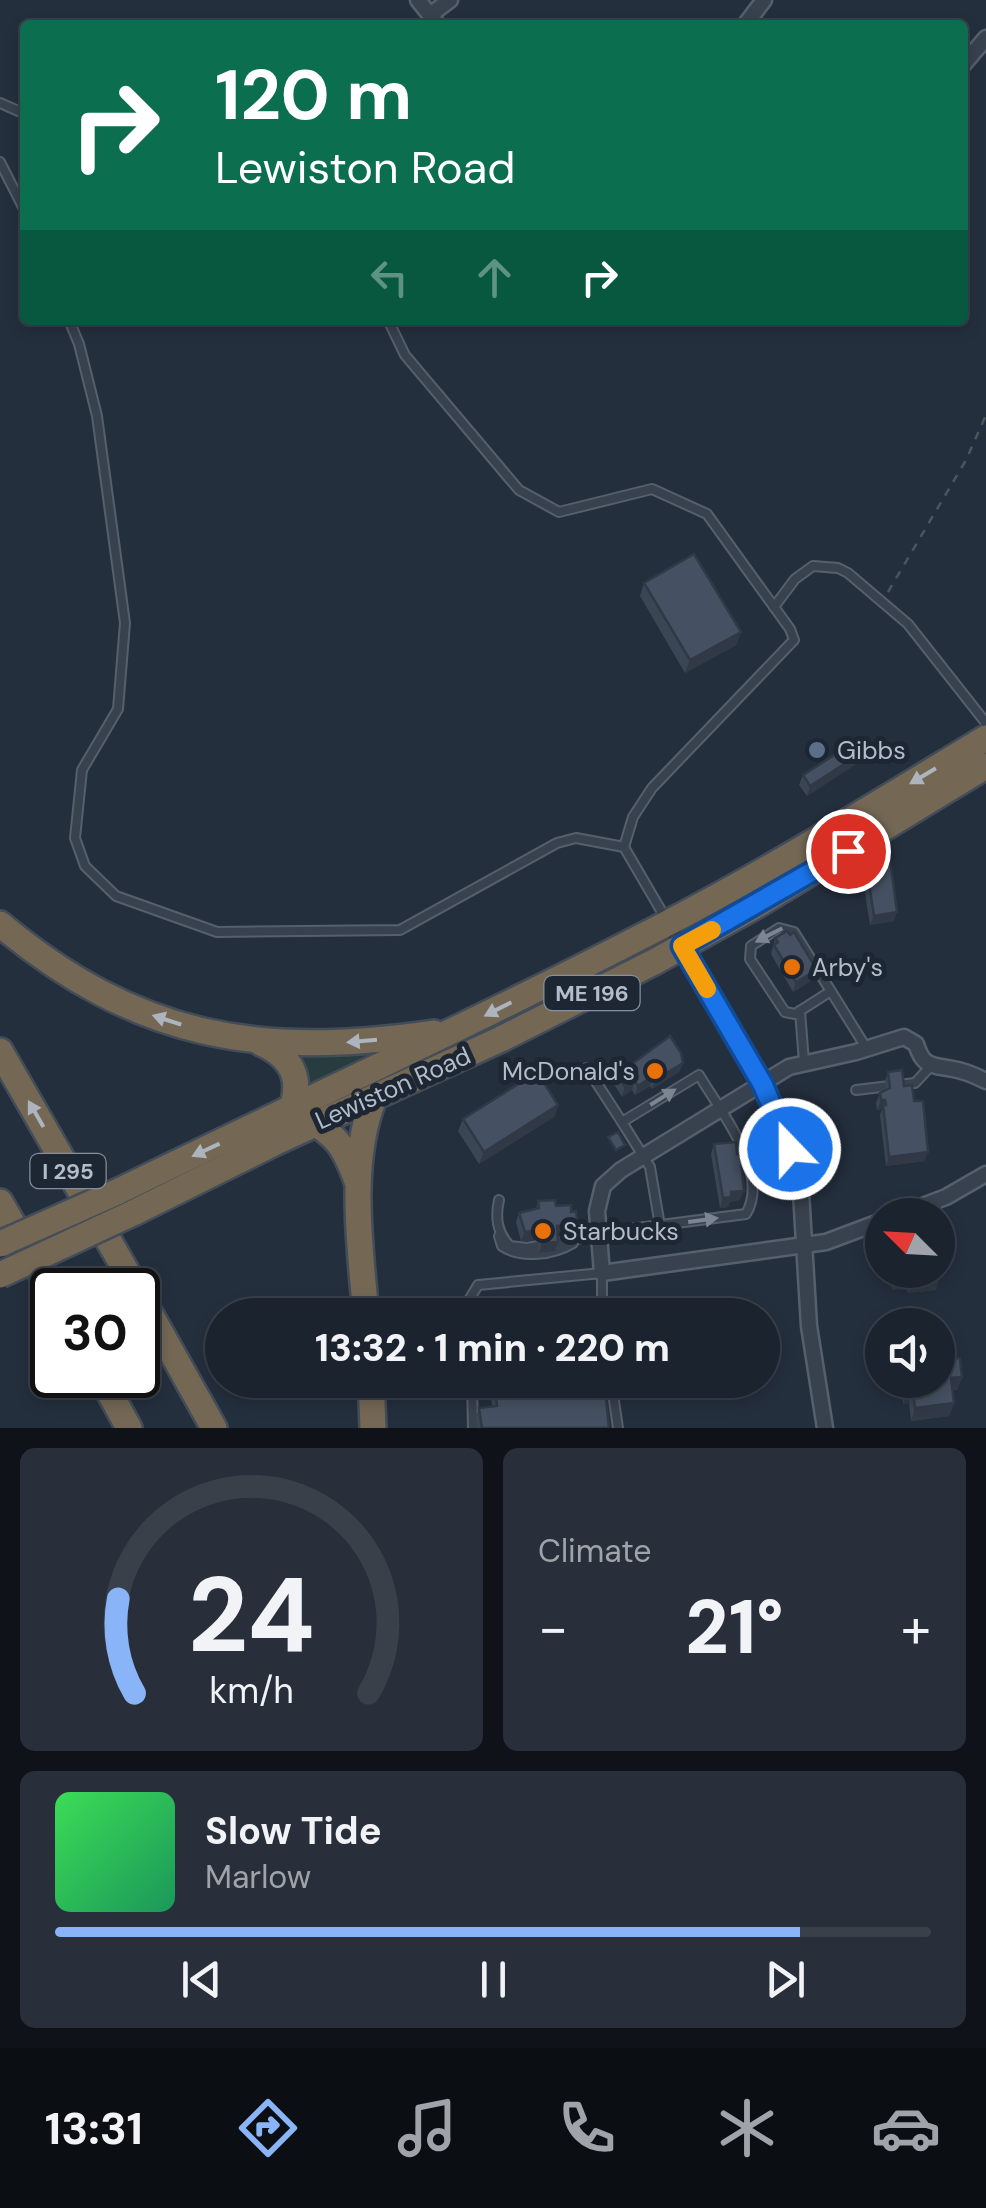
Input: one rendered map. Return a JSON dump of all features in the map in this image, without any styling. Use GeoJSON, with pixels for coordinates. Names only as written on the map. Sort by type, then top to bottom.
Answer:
{"type":"FeatureCollection","features":[{"type":"Feature","properties":{"kind":"highway","name":"Lewiston Road"},"geometry":{"type":"LineString","coordinates":[[0,1275],[293,1109],[668,923],[986,738]]}},
{"type":"Feature","properties":{"kind":"highway","name":"Lewiston Road"},"geometry":{"type":"LineString","coordinates":[[0,1244],[126,1202],[276,1142],[501,1039],[757,905],[986,766]]}},
{"type":"Feature","properties":{"kind":"highway"},"geometry":{"type":"LineString","coordinates":[[0,924],[56,967],[124,1004],[190,1028],[261,1043],[356,1043],[458,1029]]}},
{"type":"Feature","properties":{"kind":"highway"},"geometry":{"type":"LineString","coordinates":[[261,1043],[282,1055],[291,1067],[297,1090],[293,1109],[276,1142]]}},
{"type":"Feature","properties":{"kind":"highway","name":"I 295"},"geometry":{"type":"LineString","coordinates":[[0,1051],[124,1268]]}},
{"type":"Feature","properties":{"kind":"highway"},"geometry":{"type":"LineString","coordinates":[[365,1298],[358,1186],[364,1121],[374,1098]]}},
{"type":"Feature","properties":{"kind":"highway"},"geometry":{"type":"LineString","coordinates":[[293,1109],[343,1146],[358,1186]]}},
{"type":"Feature","properties":{"kind":"highway","name":"I 295"},"geometry":{"type":"LineString","coordinates":[[0,1202],[38,1268]]}},
{"type":"Feature","properties":{"kind":"highway","name":"I 295"},"geometry":{"type":"LineString","coordinates":[[160,1332],[214,1428]]}},
{"type":"Feature","properties":{"kind":"highway"},"geometry":{"type":"LineString","coordinates":[[98,1398],[109,1428]]}},
{"type":"Feature","properties":{"kind":"highway"},"geometry":{"type":"LineString","coordinates":[[113,1398],[130,1428]]}},
{"type":"Feature","properties":{"kind":"highway"},"geometry":{"type":"LineString","coordinates":[[371,1398],[372,1428]]}},
{"type":"Feature","properties":{"kind":"street"},"geometry":{"type":"LineString","coordinates":[[418,0],[434,20],[450,0]]}},
{"type":"Feature","properties":{"kind":"street"},"geometry":{"type":"LineString","coordinates":[[749,20],[764,0]]}},
{"type":"Feature","properties":{"kind":"street"},"geometry":{"type":"LineString","coordinates":[[968,59],[986,38]]}},
{"type":"Feature","properties":{"kind":"street"},"geometry":{"type":"LineString","coordinates":[[668,923],[763,1085],[790,1149],[798,1177],[808,1326],[824,1428]]}},
{"type":"Feature","properties":{"kind":"street"},"geometry":{"type":"LineString","coordinates":[[865,1227],[826,1242],[602,1272],[597,1211],[603,1186],[643,1157],[804,1062],[868,1049],[904,1036],[916,1044],[920,1058],[930,1067],[966,1072],[986,1081]]}},
{"type":"Feature","properties":{"kind":"street"},"geometry":{"type":"LineString","coordinates":[[943,1198],[986,1174]]}},
{"type":"Feature","properties":{"kind":"lane"},"geometry":{"type":"LineString","coordinates":[[0,162],[20,201]]}},
{"type":"Feature","properties":{"kind":"lane"},"geometry":{"type":"LineString","coordinates":[[72,325],[97,416],[125,623],[118,709],[82,770],[75,838],[85,866],[116,896],[217,932],[400,930],[557,843],[576,838],[624,847]]}},
{"type":"Feature","properties":{"kind":"lane"},"geometry":{"type":"LineString","coordinates":[[390,325],[405,354],[519,490],[559,512],[652,489],[707,514],[790,628],[794,640],[652,788],[633,817],[624,847],[668,923]]}},
{"type":"Feature","properties":{"kind":"lane"},"geometry":{"type":"LineString","coordinates":[[774,606],[795,579],[813,566],[838,568],[882,600],[934,654],[986,723]]}},
{"type":"Feature","properties":{"kind":"lane"},"geometry":{"type":"LineString","coordinates":[[831,991],[800,1012],[786,1012],[749,954],[754,942],[773,930],[791,928],[868,1049]]}},
{"type":"Feature","properties":{"kind":"lane"},"geometry":{"type":"LineString","coordinates":[[800,1012],[804,1062]]}},
{"type":"Feature","properties":{"kind":"lane"},"geometry":{"type":"LineString","coordinates":[[856,1090],[915,1083],[930,1067]]}},
{"type":"Feature","properties":{"kind":"lane"},"geometry":{"type":"LineString","coordinates":[[587,1068],[650,1167],[660,1226]]}},
{"type":"Feature","properties":{"kind":"lane"},"geometry":{"type":"LineString","coordinates":[[500,1200],[496,1215],[500,1232],[507,1243],[521,1248],[746,1214],[754,1202],[746,1151],[699,1075],[622,1122]]}},
{"type":"Feature","properties":{"kind":"lane"},"geometry":{"type":"LineString","coordinates":[[470,1298],[478,1286],[602,1272],[602,1298]]}},
{"type":"Feature","properties":{"kind":"lane"},"geometry":{"type":"LineString","coordinates":[[473,1398],[474,1428]]}},
{"type":"Feature","properties":{"kind":"lane"},"geometry":{"type":"LineString","coordinates":[[614,1398],[618,1428]]}},
{"type":"Feature","properties":{"kind":"path"},"geometry":{"type":"LineString","coordinates":[[882,600],[966,460],[986,414]]}},
{"type":"Feature","properties":{"kind":"green space"},"geometry":{"type":"Polygon","coordinates":[[[374,1051],[311,1085],[289,1052],[374,1051]]]}},
{"type":"Feature","properties":{"kind":"building"},"geometry":{"type":"Polygon","coordinates":[[[694,554],[741,632],[690,660],[644,583],[694,554]]]}},
{"type":"Feature","properties":{"kind":"building"},"geometry":{"type":"Polygon","coordinates":[[[853,743],[860,754],[810,786],[803,775],[853,743]]]}},
{"type":"Feature","properties":{"kind":"building"},"geometry":{"type":"Polygon","coordinates":[[[890,859],[897,912],[874,916],[866,864],[890,859]]]}},
{"type":"Feature","properties":{"kind":"building"},"geometry":{"type":"Polygon","coordinates":[[[787,931],[790,935],[794,932],[817,970],[796,982],[774,945],[778,942],[775,938],[787,931]]]}},
{"type":"Feature","properties":{"kind":"building","name":"McDonald's"},"geometry":{"type":"Polygon","coordinates":[[[670,1036],[683,1063],[655,1080],[653,1076],[638,1086],[635,1081],[625,1087],[617,1075],[670,1036]]]}},
{"type":"Feature","properties":{"kind":"building"},"geometry":{"type":"Polygon","coordinates":[[[551,1068],[555,1074],[545,1080],[541,1074],[551,1068]]]}},
{"type":"Feature","properties":{"kind":"building"},"geometry":{"type":"Polygon","coordinates":[[[902,1070],[904,1086],[912,1085],[914,1101],[923,1101],[928,1152],[889,1157],[886,1105],[880,1093],[890,1088],[888,1072],[902,1070]]]}},
{"type":"Feature","properties":{"kind":"building"},"geometry":{"type":"Polygon","coordinates":[[[537,1072],[558,1105],[484,1152],[463,1119],[537,1072]]]}},
{"type":"Feature","properties":{"kind":"building"},"geometry":{"type":"Polygon","coordinates":[[[618,1132],[625,1145],[616,1150],[608,1137],[618,1132]]]}},
{"type":"Feature","properties":{"kind":"building"},"geometry":{"type":"Polygon","coordinates":[[[736,1142],[744,1191],[731,1192],[731,1197],[723,1198],[714,1144],[736,1142]]]}},
{"type":"Feature","properties":{"kind":"building","name":"Starbucks"},"geometry":{"type":"Polygon","coordinates":[[[555,1200],[556,1206],[571,1205],[577,1220],[573,1225],[557,1226],[558,1242],[542,1243],[541,1230],[525,1232],[519,1213],[539,1208],[538,1201],[555,1200]]]}},
{"type":"Feature","properties":{"kind":"building"},"geometry":{"type":"Polygon","coordinates":[[[955,1358],[960,1358],[962,1377],[955,1378],[955,1358]]]}},
{"type":"Feature","properties":{"kind":"building"},"geometry":{"type":"Polygon","coordinates":[[[496,1398],[606,1398],[609,1428],[482,1428],[479,1408],[497,1406],[496,1398]]]}},
{"type":"Feature","properties":{"kind":"building"},"geometry":{"type":"Polygon","coordinates":[[[914,1398],[953,1398],[954,1403],[915,1408],[914,1398]]]}},
{"type":"Feature","properties":{"kind":"slow traffic"},"geometry":{"type":"LineString","coordinates":[[707,989],[682,946],[712,930]]}},
{"type":"Feature","properties":{"kind":"place","name":"Gibbs"},"geometry":{"type":"Point","coordinates":[817,750]}},
{"type":"Feature","properties":{"kind":"place","name":"Arby's"},"geometry":{"type":"Point","coordinates":[792,967]}},
{"type":"Feature","properties":{"kind":"place","name":"McDonald's"},"geometry":{"type":"Point","coordinates":[655,1071]}},
{"type":"Feature","properties":{"kind":"place","name":"Starbucks"},"geometry":{"type":"Point","coordinates":[543,1231]}},
{"type":"Feature","properties":{"kind":"route"},"geometry":{"type":"LineString","coordinates":[[790,1149],[763,1085],[682,946],[848,851]]}}]}
